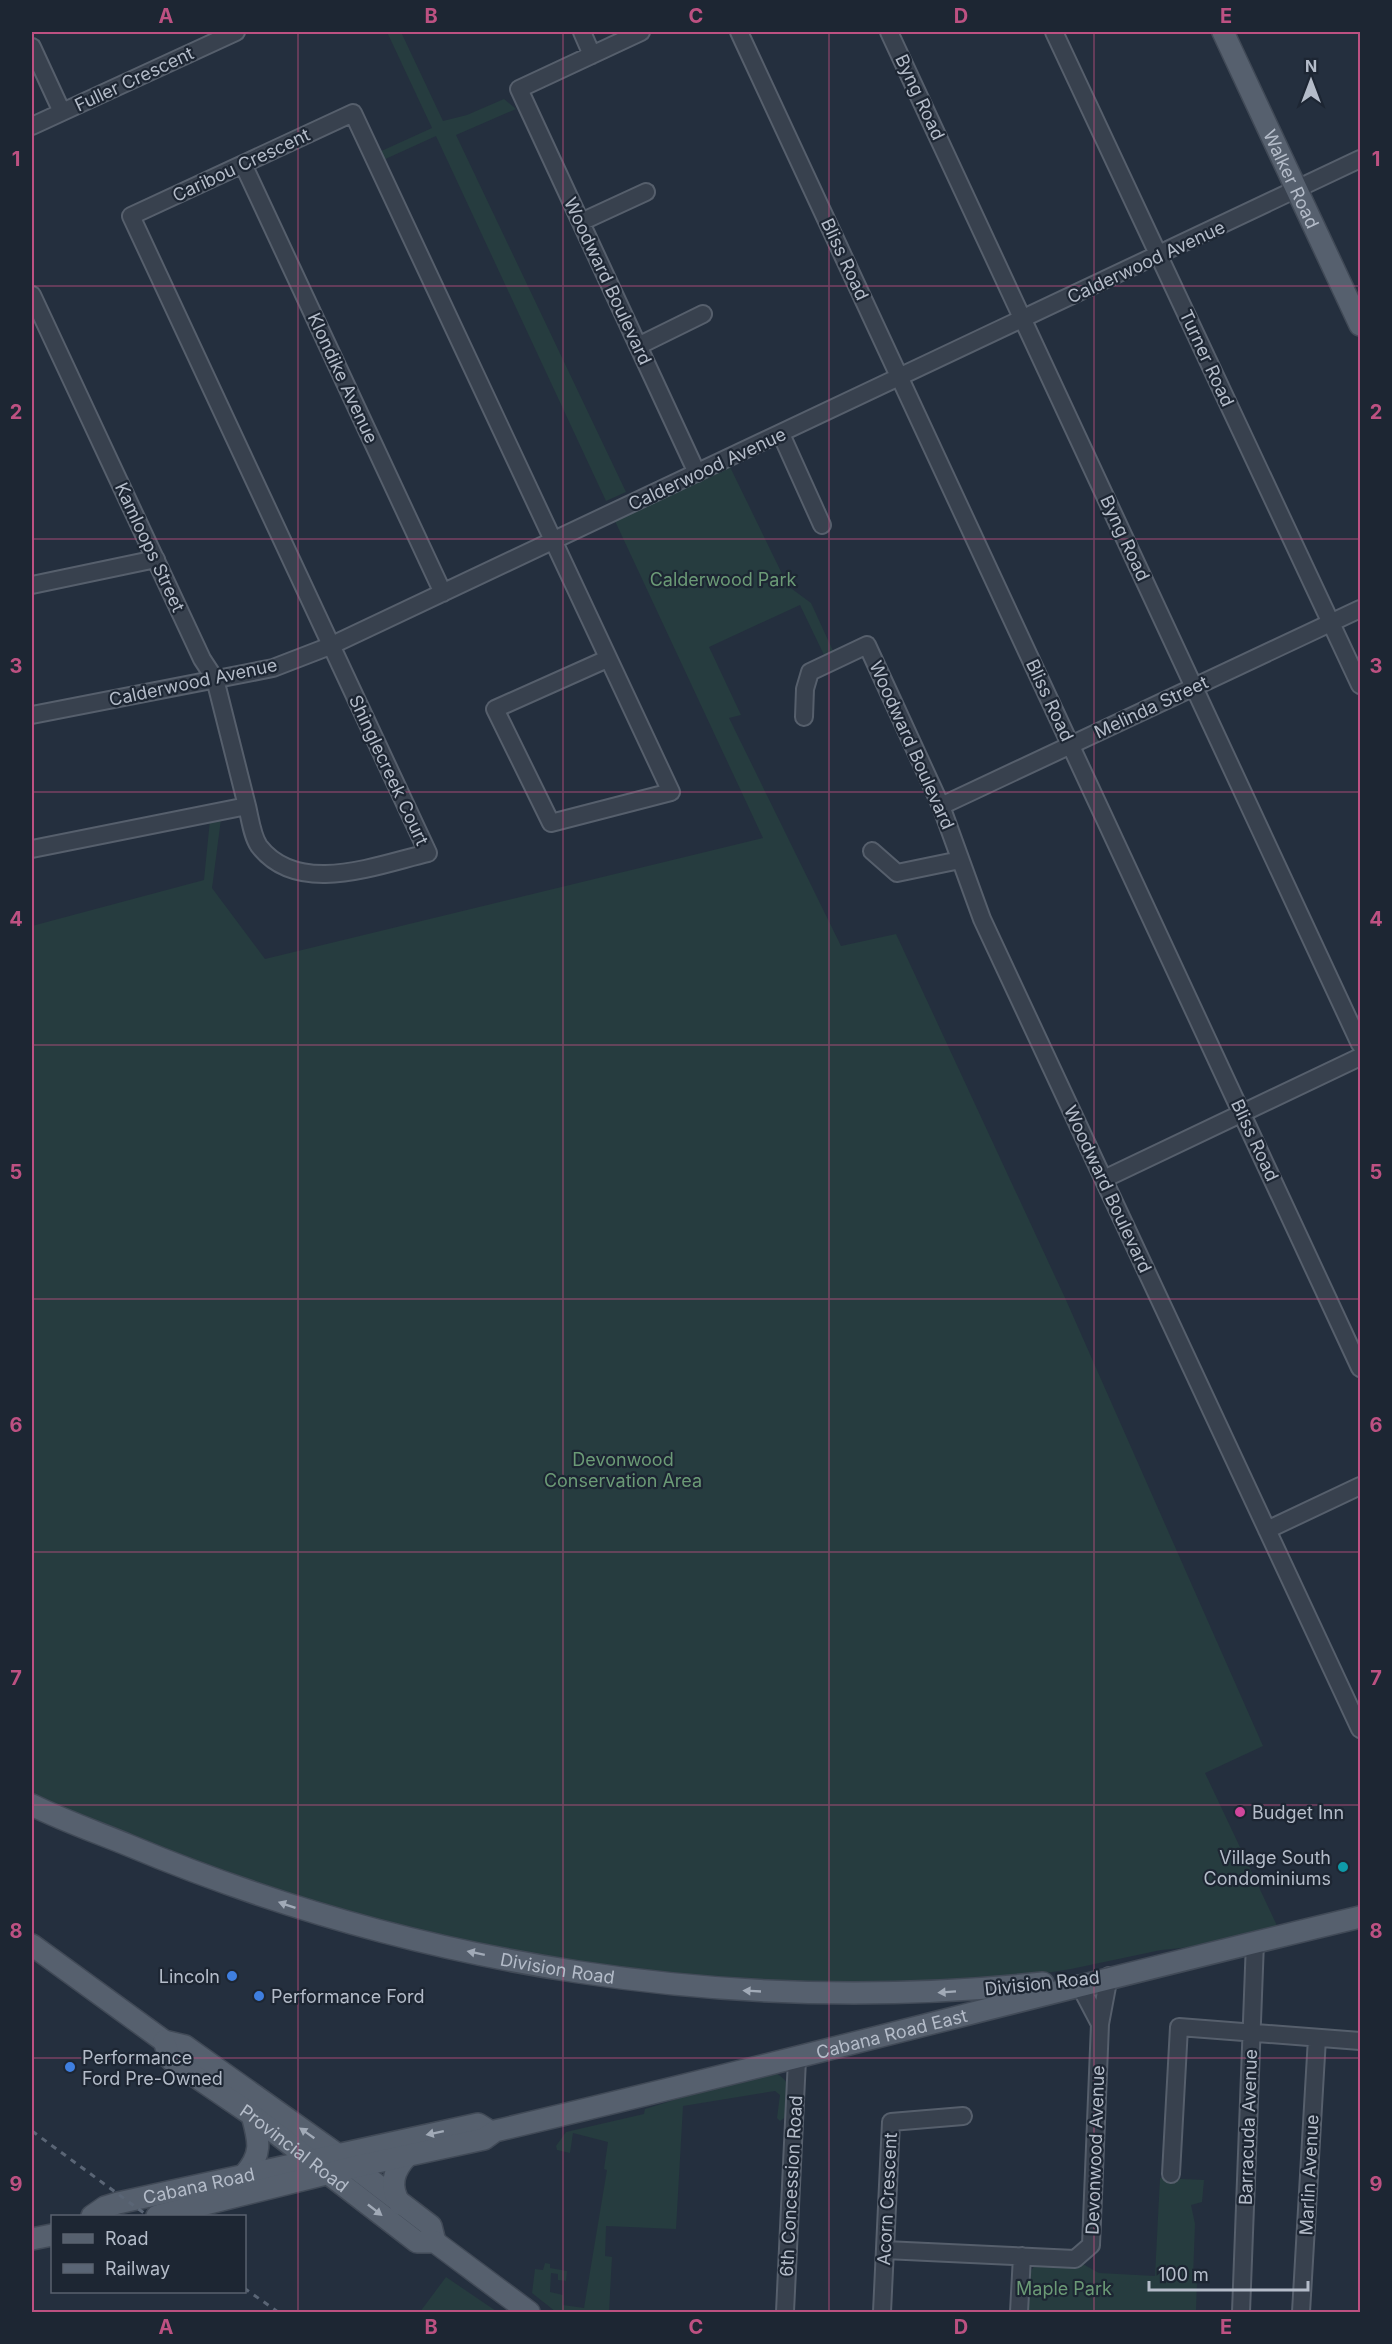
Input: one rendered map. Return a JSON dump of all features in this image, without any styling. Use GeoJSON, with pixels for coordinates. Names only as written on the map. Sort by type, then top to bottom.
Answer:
{"type":"FeatureCollection","features":[{"type":"Feature","properties":{"kind":"main road","name":"Walker Road"},"geometry":{"type":"LineString","coordinates":[[1223,32],[1360,325]]}},
{"type":"Feature","properties":{"kind":"main road","name":"Division Road"},"geometry":{"type":"LineString","coordinates":[[34,1811],[236,1888],[317,1915],[397,1937],[530,1965],[706,1989],[796,1993],[923,1993],[1109,1976]]}},
{"type":"Feature","properties":{"kind":"main road","name":"Cabana Road East"},"geometry":{"type":"LineString","coordinates":[[354,2168],[484,2139],[491,2132],[797,2059],[1109,1976],[1360,1917]]}},
{"type":"Feature","properties":{"kind":"main road","name":"Provincial Road"},"geometry":{"type":"LineString","coordinates":[[32,1945],[164,2041],[185,2046],[337,2154],[431,2226],[435,2242]]}},
{"type":"Feature","properties":{"kind":"main road","name":"Provincial Road"},"geometry":{"type":"LineString","coordinates":[[164,2041],[170,2059],[252,2115],[417,2242],[435,2242],[530,2313]]}},
{"type":"Feature","properties":{"kind":"main road"},"geometry":{"type":"LineString","coordinates":[[244,2175],[254,2164],[260,2142],[252,2115]]}},
{"type":"Feature","properties":{"kind":"main road","name":"Cabana Road East"},"geometry":{"type":"LineString","coordinates":[[309,2160],[478,2124],[491,2132]]}},
{"type":"Feature","properties":{"kind":"main road"},"geometry":{"type":"LineString","coordinates":[[400,2204],[393,2193],[395,2169],[406,2156]]}},
{"type":"Feature","properties":{"kind":"main road","name":"Cabana Road"},"geometry":{"type":"LineString","coordinates":[[95,2215],[105,2207],[309,2160]]}},
{"type":"Feature","properties":{"kind":"main road","name":"Cabana Road"},"geometry":{"type":"LineString","coordinates":[[165,2215],[354,2168]]}},
{"type":"Feature","properties":{"kind":"main road"},"geometry":{"type":"LineString","coordinates":[[32,2239],[51,2235]]}},
{"type":"Feature","properties":{"kind":"street","name":"Fuller Crescent"},"geometry":{"type":"LineString","coordinates":[[32,126],[236,32]]}},
{"type":"Feature","properties":{"kind":"street"},"geometry":{"type":"LineString","coordinates":[[582,32],[592,55],[641,32]]}},
{"type":"Feature","properties":{"kind":"street","name":"Bliss Road"},"geometry":{"type":"LineString","coordinates":[[739,32],[1360,1368]]}},
{"type":"Feature","properties":{"kind":"street","name":"Byng Road"},"geometry":{"type":"LineString","coordinates":[[889,32],[1360,1044]]}},
{"type":"Feature","properties":{"kind":"street","name":"Turner Road"},"geometry":{"type":"LineString","coordinates":[[1054,32],[1360,685]]}},
{"type":"Feature","properties":{"kind":"street"},"geometry":{"type":"LineString","coordinates":[[32,47],[62,112]]}},
{"type":"Feature","properties":{"kind":"street","name":"Woodward Boulevard"},"geometry":{"type":"LineString","coordinates":[[592,55],[519,89],[697,473]]}},
{"type":"Feature","properties":{"kind":"street","name":"Caribou Crescent"},"geometry":{"type":"LineString","coordinates":[[330,646],[131,216],[353,113],[553,541]]}},
{"type":"Feature","properties":{"kind":"street","name":"Calderwood Avenue"},"geometry":{"type":"LineString","coordinates":[[32,715],[273,668],[330,646],[1360,159]]}},
{"type":"Feature","properties":{"kind":"street","name":"Klondike Avenue"},"geometry":{"type":"LineString","coordinates":[[243,164],[443,593]]}},
{"type":"Feature","properties":{"kind":"street"},"geometry":{"type":"LineString","coordinates":[[581,222],[646,192]]}},
{"type":"Feature","properties":{"kind":"street","name":"Kamloops Street"},"geometry":{"type":"LineString","coordinates":[[32,294],[202,659],[214,679],[247,806]]}},
{"type":"Feature","properties":{"kind":"street"},"geometry":{"type":"LineString","coordinates":[[638,346],[703,314]]}},
{"type":"Feature","properties":{"kind":"street"},"geometry":{"type":"LineString","coordinates":[[780,434],[822,525]]}},
{"type":"Feature","properties":{"kind":"street"},"geometry":{"type":"LineString","coordinates":[[553,541],[671,792],[551,823],[495,709],[607,659]]}},
{"type":"Feature","properties":{"kind":"street"},"geometry":{"type":"LineString","coordinates":[[32,585],[156,560]]}},
{"type":"Feature","properties":{"kind":"street","name":"Melinda Street"},"geometry":{"type":"LineString","coordinates":[[941,806],[1360,609]]}},
{"type":"Feature","properties":{"kind":"street","name":"Woodward Boulevard"},"geometry":{"type":"LineString","coordinates":[[804,717],[805,689],[810,672],[867,645],[941,806],[982,919],[1360,1729]]}},
{"type":"Feature","properties":{"kind":"street","name":"Shinglecreek Court"},"geometry":{"type":"LineString","coordinates":[[247,806],[257,844],[275,862],[297,872],[337,874],[428,853],[330,646]]}},
{"type":"Feature","properties":{"kind":"street"},"geometry":{"type":"LineString","coordinates":[[32,849],[247,806]]}},
{"type":"Feature","properties":{"kind":"street"},"geometry":{"type":"LineString","coordinates":[[872,851],[897,873],[960,860]]}},
{"type":"Feature","properties":{"kind":"street"},"geometry":{"type":"LineString","coordinates":[[1104,1179],[1360,1057]]}},
{"type":"Feature","properties":{"kind":"street"},"geometry":{"type":"LineString","coordinates":[[1268,1530],[1360,1486]]}},
{"type":"Feature","properties":{"kind":"street","name":"Barracuda Avenue"},"geometry":{"type":"LineString","coordinates":[[1241,2313],[1255,1942]]}},
{"type":"Feature","properties":{"kind":"street","name":"Devonwood Avenue"},"geometry":{"type":"LineString","coordinates":[[885,2250],[1075,2259],[1091,2245],[1100,2024],[1109,1976]]}},
{"type":"Feature","properties":{"kind":"street"},"geometry":{"type":"LineString","coordinates":[[1079,1984],[1100,2024]]}},
{"type":"Feature","properties":{"kind":"street"},"geometry":{"type":"LineString","coordinates":[[1171,2174],[1179,2027],[1360,2041]]}},
{"type":"Feature","properties":{"kind":"street","name":"Marlin Avenue"},"geometry":{"type":"LineString","coordinates":[[1301,2313],[1317,2038]]}},
{"type":"Feature","properties":{"kind":"street","name":"6th Concession Road"},"geometry":{"type":"LineString","coordinates":[[784,2313],[797,2059]]}},
{"type":"Feature","properties":{"kind":"street","name":"Acorn Crescent"},"geometry":{"type":"LineString","coordinates":[[882,2313],[891,2122],[963,2116]]}},
{"type":"Feature","properties":{"kind":"street"},"geometry":{"type":"LineString","coordinates":[[1019,2313],[1022,2256]]}},
{"type":"Feature","properties":{"kind":"green space"},"geometry":{"type":"Polygon","coordinates":[[[387,32],[401,32],[443,121],[467,115],[504,99],[516,109],[456,135],[626,492],[606,501],[436,136],[381,161],[377,153],[432,128],[387,32]]]}},
{"type":"Feature","properties":{"kind":"green space","name":"Devonwood Conservation Area"},"geometry":{"type":"Polygon","coordinates":[[[730,467],[788,586],[811,603],[834,653],[825,657],[800,605],[709,647],[741,715],[729,718],[841,946],[896,934],[1066,1300],[1263,1746],[1205,1773],[1280,1932],[1221,1944],[1161,1950],[1071,1969],[983,1983],[789,1988],[539,1960],[301,1905],[116,1831],[32,1793],[32,926],[204,880],[210,820],[221,819],[212,888],[265,959],[763,838],[615,521],[730,467]]]}},
{"type":"Feature","properties":{"kind":"green space"},"geometry":{"type":"Polygon","coordinates":[[[774,2072],[781,2076],[789,2090],[787,2116],[780,2121],[777,2118],[780,2095],[775,2091],[683,2106],[676,2229],[606,2226],[605,2256],[612,2257],[609,2312],[556,2312],[532,2293],[535,2269],[543,2270],[545,2263],[550,2264],[550,2268],[567,2271],[566,2281],[558,2280],[558,2274],[551,2273],[550,2292],[563,2295],[563,2305],[584,2308],[607,2170],[604,2169],[608,2142],[573,2133],[570,2153],[557,2150],[556,2146],[566,2132],[644,2114],[645,2109],[722,2085],[774,2072]]]}},
{"type":"Feature","properties":{"kind":"green space","name":"Maple Park"},"geometry":{"type":"Polygon","coordinates":[[[1160,2178],[1204,2180],[1202,2202],[1191,2205],[1195,2224],[1193,2278],[1197,2279],[1196,2312],[1026,2312],[1028,2275],[1036,2264],[1081,2263],[1099,2273],[1155,2276],[1160,2178]]]}},
{"type":"Feature","properties":{"kind":"green space"},"geometry":{"type":"Polygon","coordinates":[[[446,2277],[496,2311],[420,2312],[446,2277]]]}},
{"type":"Feature","properties":{"kind":"railway"},"geometry":{"type":"LineString","coordinates":[[32,2131],[147,2215]]}},
{"type":"Feature","properties":{"kind":"railway"},"geometry":{"type":"LineString","coordinates":[[246,2289],[278,2312]]}},
{"type":"Feature","properties":{"kind":"place","name":"Budget Inn"},"geometry":{"type":"Point","coordinates":[1240,1812]}},
{"type":"Feature","properties":{"kind":"place","name":"Village South Condominiums"},"geometry":{"type":"Point","coordinates":[1343,1867]}},
{"type":"Feature","properties":{"kind":"place","name":"Lincoln"},"geometry":{"type":"Point","coordinates":[232,1976]}},
{"type":"Feature","properties":{"kind":"place","name":"Performance Ford"},"geometry":{"type":"Point","coordinates":[259,1996]}},
{"type":"Feature","properties":{"kind":"place","name":"Performance Ford Pre-Owned"},"geometry":{"type":"Point","coordinates":[70,2067]}},
{"type":"Feature","properties":{"kind":"park label","name":"Calderwood Park"},"geometry":{"type":"Point","coordinates":[723,579]}}]}
